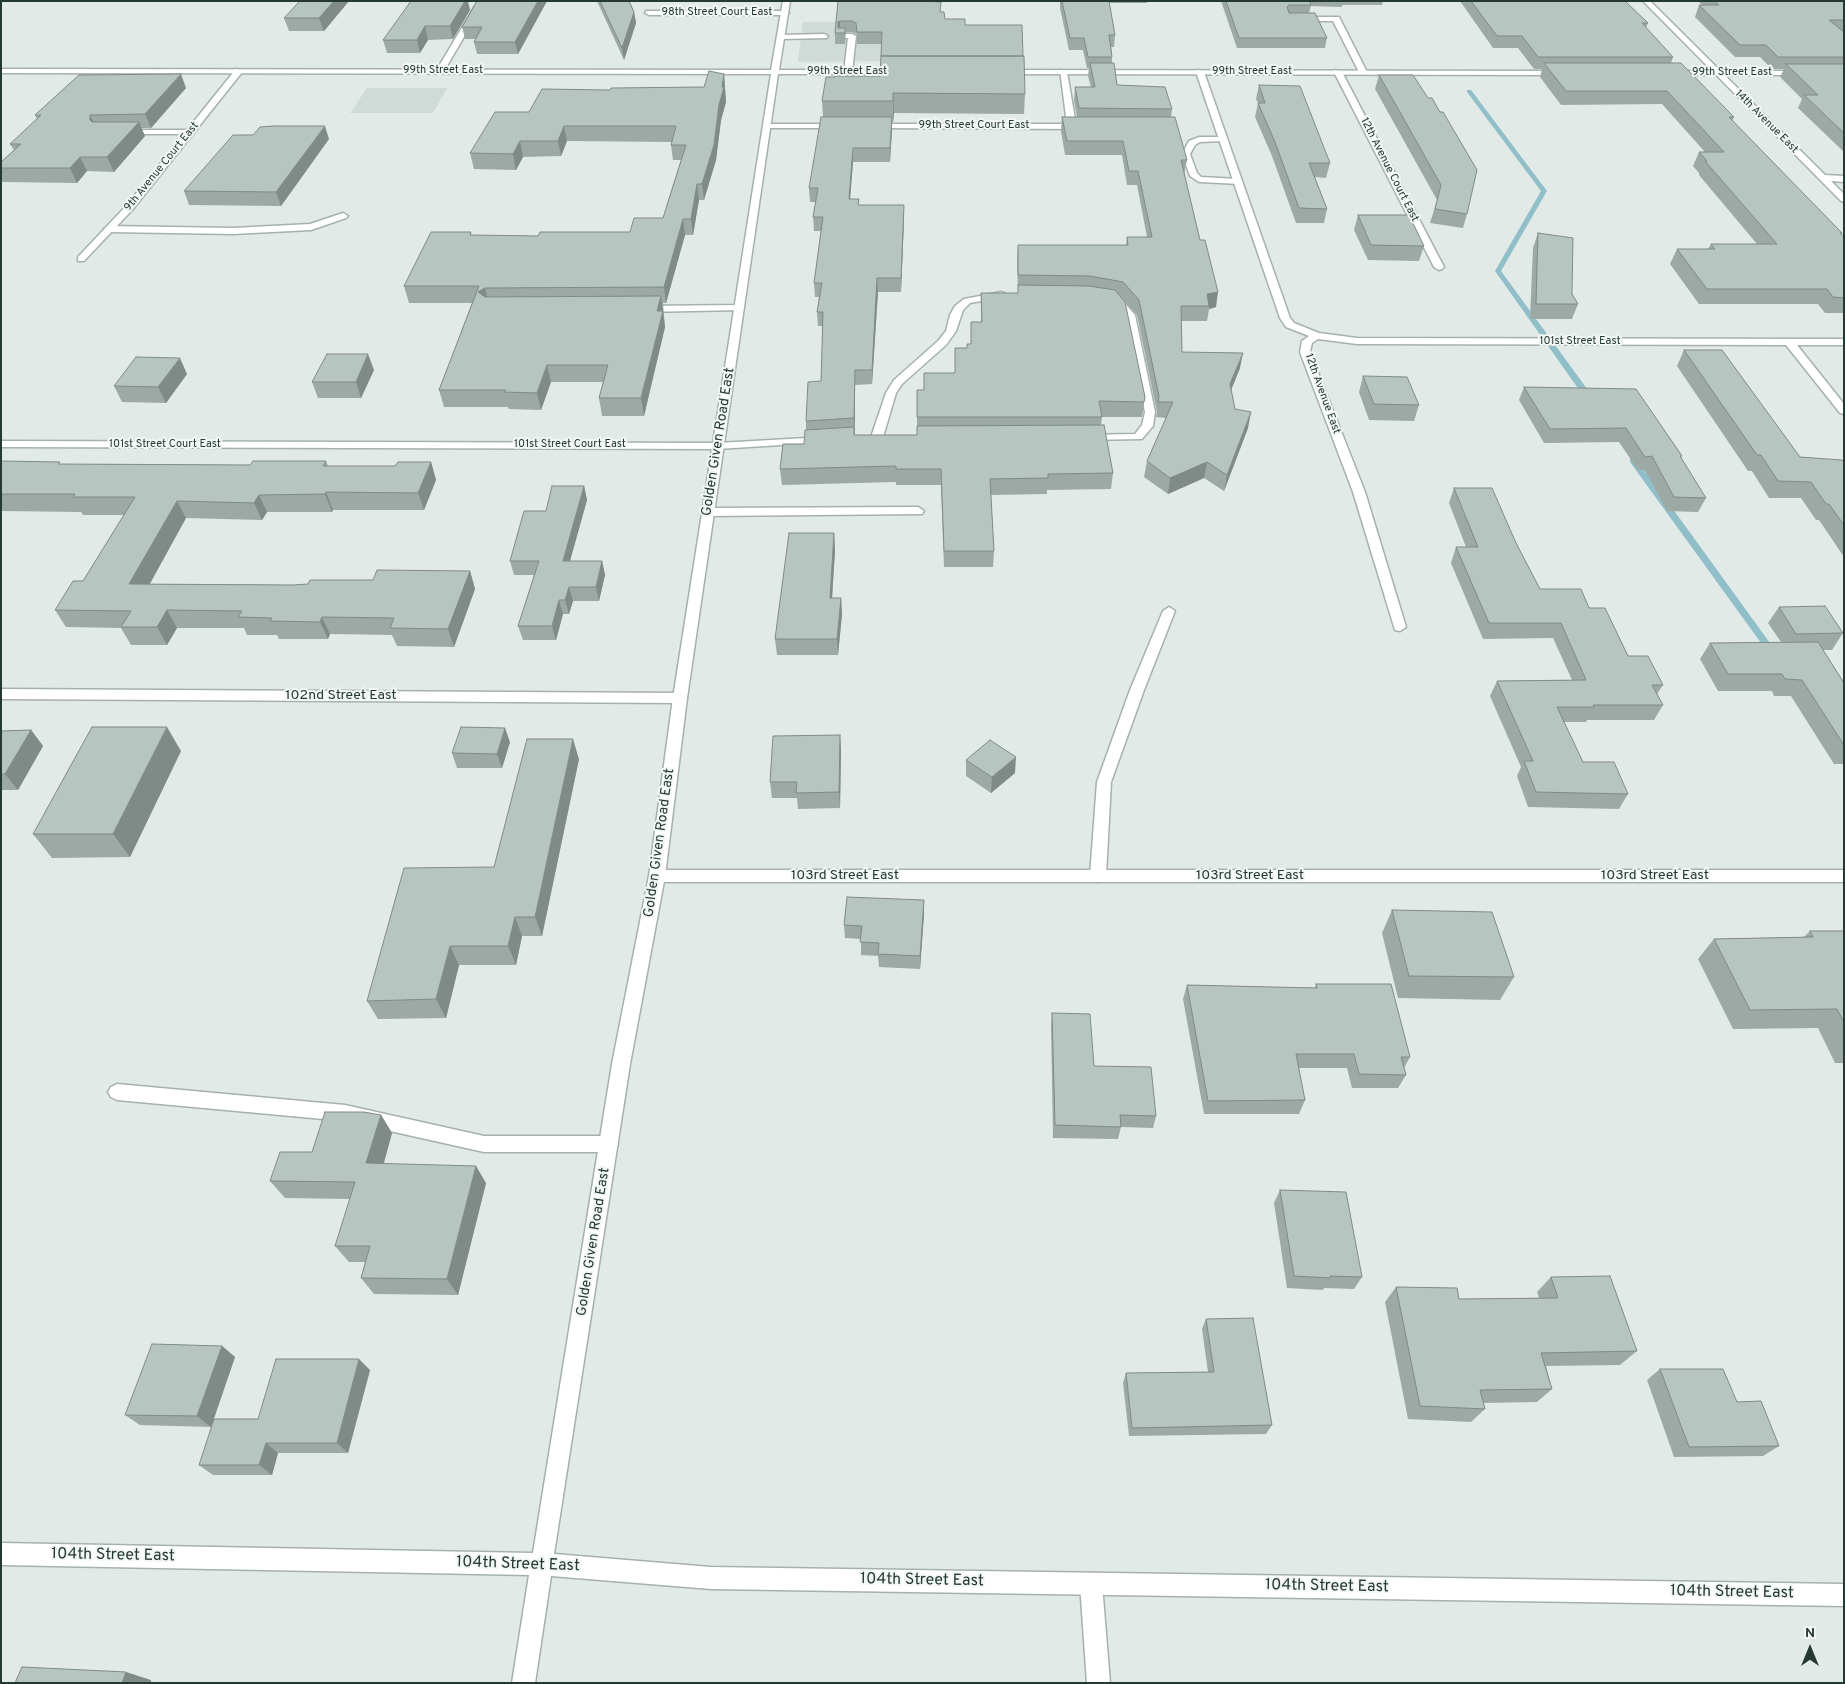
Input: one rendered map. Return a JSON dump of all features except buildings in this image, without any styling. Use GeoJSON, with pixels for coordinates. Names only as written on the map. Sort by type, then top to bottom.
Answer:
{"type":"FeatureCollection","features":[{"type":"Feature","properties":{"kind":"street"},"geometry":{"type":"LineString","coordinates":[[440,71],[482,1]]}},
{"type":"Feature","properties":{"kind":"street","name":"14th Avenue East"},"geometry":{"type":"LineString","coordinates":[[1646,1],[1844,199]]}},
{"type":"Feature","properties":{"kind":"street","name":"98th Street Court East"},"geometry":{"type":"LineString","coordinates":[[649,13],[786,7]]}},
{"type":"Feature","properties":{"kind":"street","name":"Golden Given Road East"},"geometry":{"type":"LineString","coordinates":[[523,1683],[621,1064],[657,876],[680,698],[786,7]]}},
{"type":"Feature","properties":{"kind":"street"},"geometry":{"type":"LineString","coordinates":[[1290,19],[1336,19],[1363,72]]}},
{"type":"Feature","properties":{"kind":"street"},"geometry":{"type":"LineString","coordinates":[[781,37],[824,36]]}},
{"type":"Feature","properties":{"kind":"street"},"geometry":{"type":"LineString","coordinates":[[843,36],[852,36],[848,72]]}},
{"type":"Feature","properties":{"kind":"street","name":"99th Street East"},"geometry":{"type":"LineString","coordinates":[[1,71],[907,72]]}},
{"type":"Feature","properties":{"kind":"street","name":"9th Avenue Court East"},"geometry":{"type":"LineString","coordinates":[[81,259],[130,207],[239,71]]}},
{"type":"Feature","properties":{"kind":"street","name":"99th Street East"},"geometry":{"type":"LineString","coordinates":[[994,72],[1565,73]]}},
{"type":"Feature","properties":{"kind":"street"},"geometry":{"type":"LineString","coordinates":[[1063,72],[1072,126]]}},
{"type":"Feature","properties":{"kind":"street","name":"12th Avenue East"},"geometry":{"type":"LineString","coordinates":[[1200,72],[1285,318],[1290,324],[1317,336]]}},
{"type":"Feature","properties":{"kind":"street","name":"12th Avenue Court East"},"geometry":{"type":"LineString","coordinates":[[1338,72],[1439,267]]}},
{"type":"Feature","properties":{"kind":"street","name":"99th Street East"},"geometry":{"type":"LineString","coordinates":[[1660,73],[1844,73]]}},
{"type":"Feature","properties":{"kind":"street"},"geometry":{"type":"LineString","coordinates":[[767,126],[846,126]]}},
{"type":"Feature","properties":{"kind":"street","name":"99th Street Court East"},"geometry":{"type":"LineString","coordinates":[[865,126],[1090,127]]}},
{"type":"Feature","properties":{"kind":"street"},"geometry":{"type":"LineString","coordinates":[[111,132],[190,132]]}},
{"type":"Feature","properties":{"kind":"street"},"geometry":{"type":"LineString","coordinates":[[1223,139],[1199,140],[1192,143],[1186,154],[1193,174],[1199,179],[1238,182]]}},
{"type":"Feature","properties":{"kind":"street"},"geometry":{"type":"LineString","coordinates":[[1824,178],[1844,179]]}},
{"type":"Feature","properties":{"kind":"street"},"geometry":{"type":"LineString","coordinates":[[109,229],[233,231],[311,227],[342,216]]}},
{"type":"Feature","properties":{"kind":"street"},"geometry":{"type":"LineString","coordinates":[[877,437],[891,394],[898,382],[942,343],[951,331],[955,315],[967,301],[998,295],[1016,294]]}},
{"type":"Feature","properties":{"kind":"street"},"geometry":{"type":"LineString","coordinates":[[1071,437],[1138,437],[1147,426],[1150,412],[1130,315],[1117,300],[1097,298]]}},
{"type":"Feature","properties":{"kind":"street"},"geometry":{"type":"LineString","coordinates":[[634,309],[739,308]]}},
{"type":"Feature","properties":{"kind":"street","name":"12th Avenue East"},"geometry":{"type":"LineString","coordinates":[[1317,336],[1307,340],[1305,352],[1359,492],[1400,627]]}},
{"type":"Feature","properties":{"kind":"street","name":"101st Street East"},"geometry":{"type":"LineString","coordinates":[[1317,336],[1357,341],[1394,342],[1844,342]]}},
{"type":"Feature","properties":{"kind":"street"},"geometry":{"type":"LineString","coordinates":[[1789,342],[1844,412]]}},
{"type":"Feature","properties":{"kind":"street","name":"101st Street Court East"},"geometry":{"type":"LineString","coordinates":[[1,444],[718,446],[832,440]]}},
{"type":"Feature","properties":{"kind":"street"},"geometry":{"type":"LineString","coordinates":[[708,512],[918,511]]}},
{"type":"Feature","properties":{"kind":"street"},"geometry":{"type":"LineString","coordinates":[[1098,876],[1104,782],[1137,690],[1169,611]]}},
{"type":"Feature","properties":{"kind":"street","name":"102nd Street East"},"geometry":{"type":"LineString","coordinates":[[1,694],[680,698]]}},
{"type":"Feature","properties":{"kind":"street","name":"103rd Street East"},"geometry":{"type":"LineString","coordinates":[[657,876],[1844,876]]}},
{"type":"Feature","properties":{"kind":"street"},"geometry":{"type":"LineString","coordinates":[[117,1092],[345,1113],[484,1144],[609,1144]]}},
{"type":"Feature","properties":{"kind":"street","name":"104th Street East"},"geometry":{"type":"LineString","coordinates":[[1,1554],[543,1564],[711,1578],[1844,1595]]}},
{"type":"Feature","properties":{"kind":"street"},"geometry":{"type":"LineString","coordinates":[[1091,1584],[1099,1683]]}},
{"type":"Feature","properties":{"kind":"shaded area"},"geometry":{"type":"Polygon","coordinates":[[[803,22],[920,22],[921,61],[798,62],[803,22]]]}},
{"type":"Feature","properties":{"kind":"shaded area"},"geometry":{"type":"Polygon","coordinates":[[[367,88],[447,88],[433,113],[350,113],[367,88]]]}},
{"type":"Feature","properties":{"kind":"waterway"},"geometry":{"type":"LineString","coordinates":[[1469,91],[1544,191],[1498,271],[1590,399]]}},
{"type":"Feature","properties":{"kind":"waterway"},"geometry":{"type":"LineString","coordinates":[[1633,460],[1772,652]]}}]}
